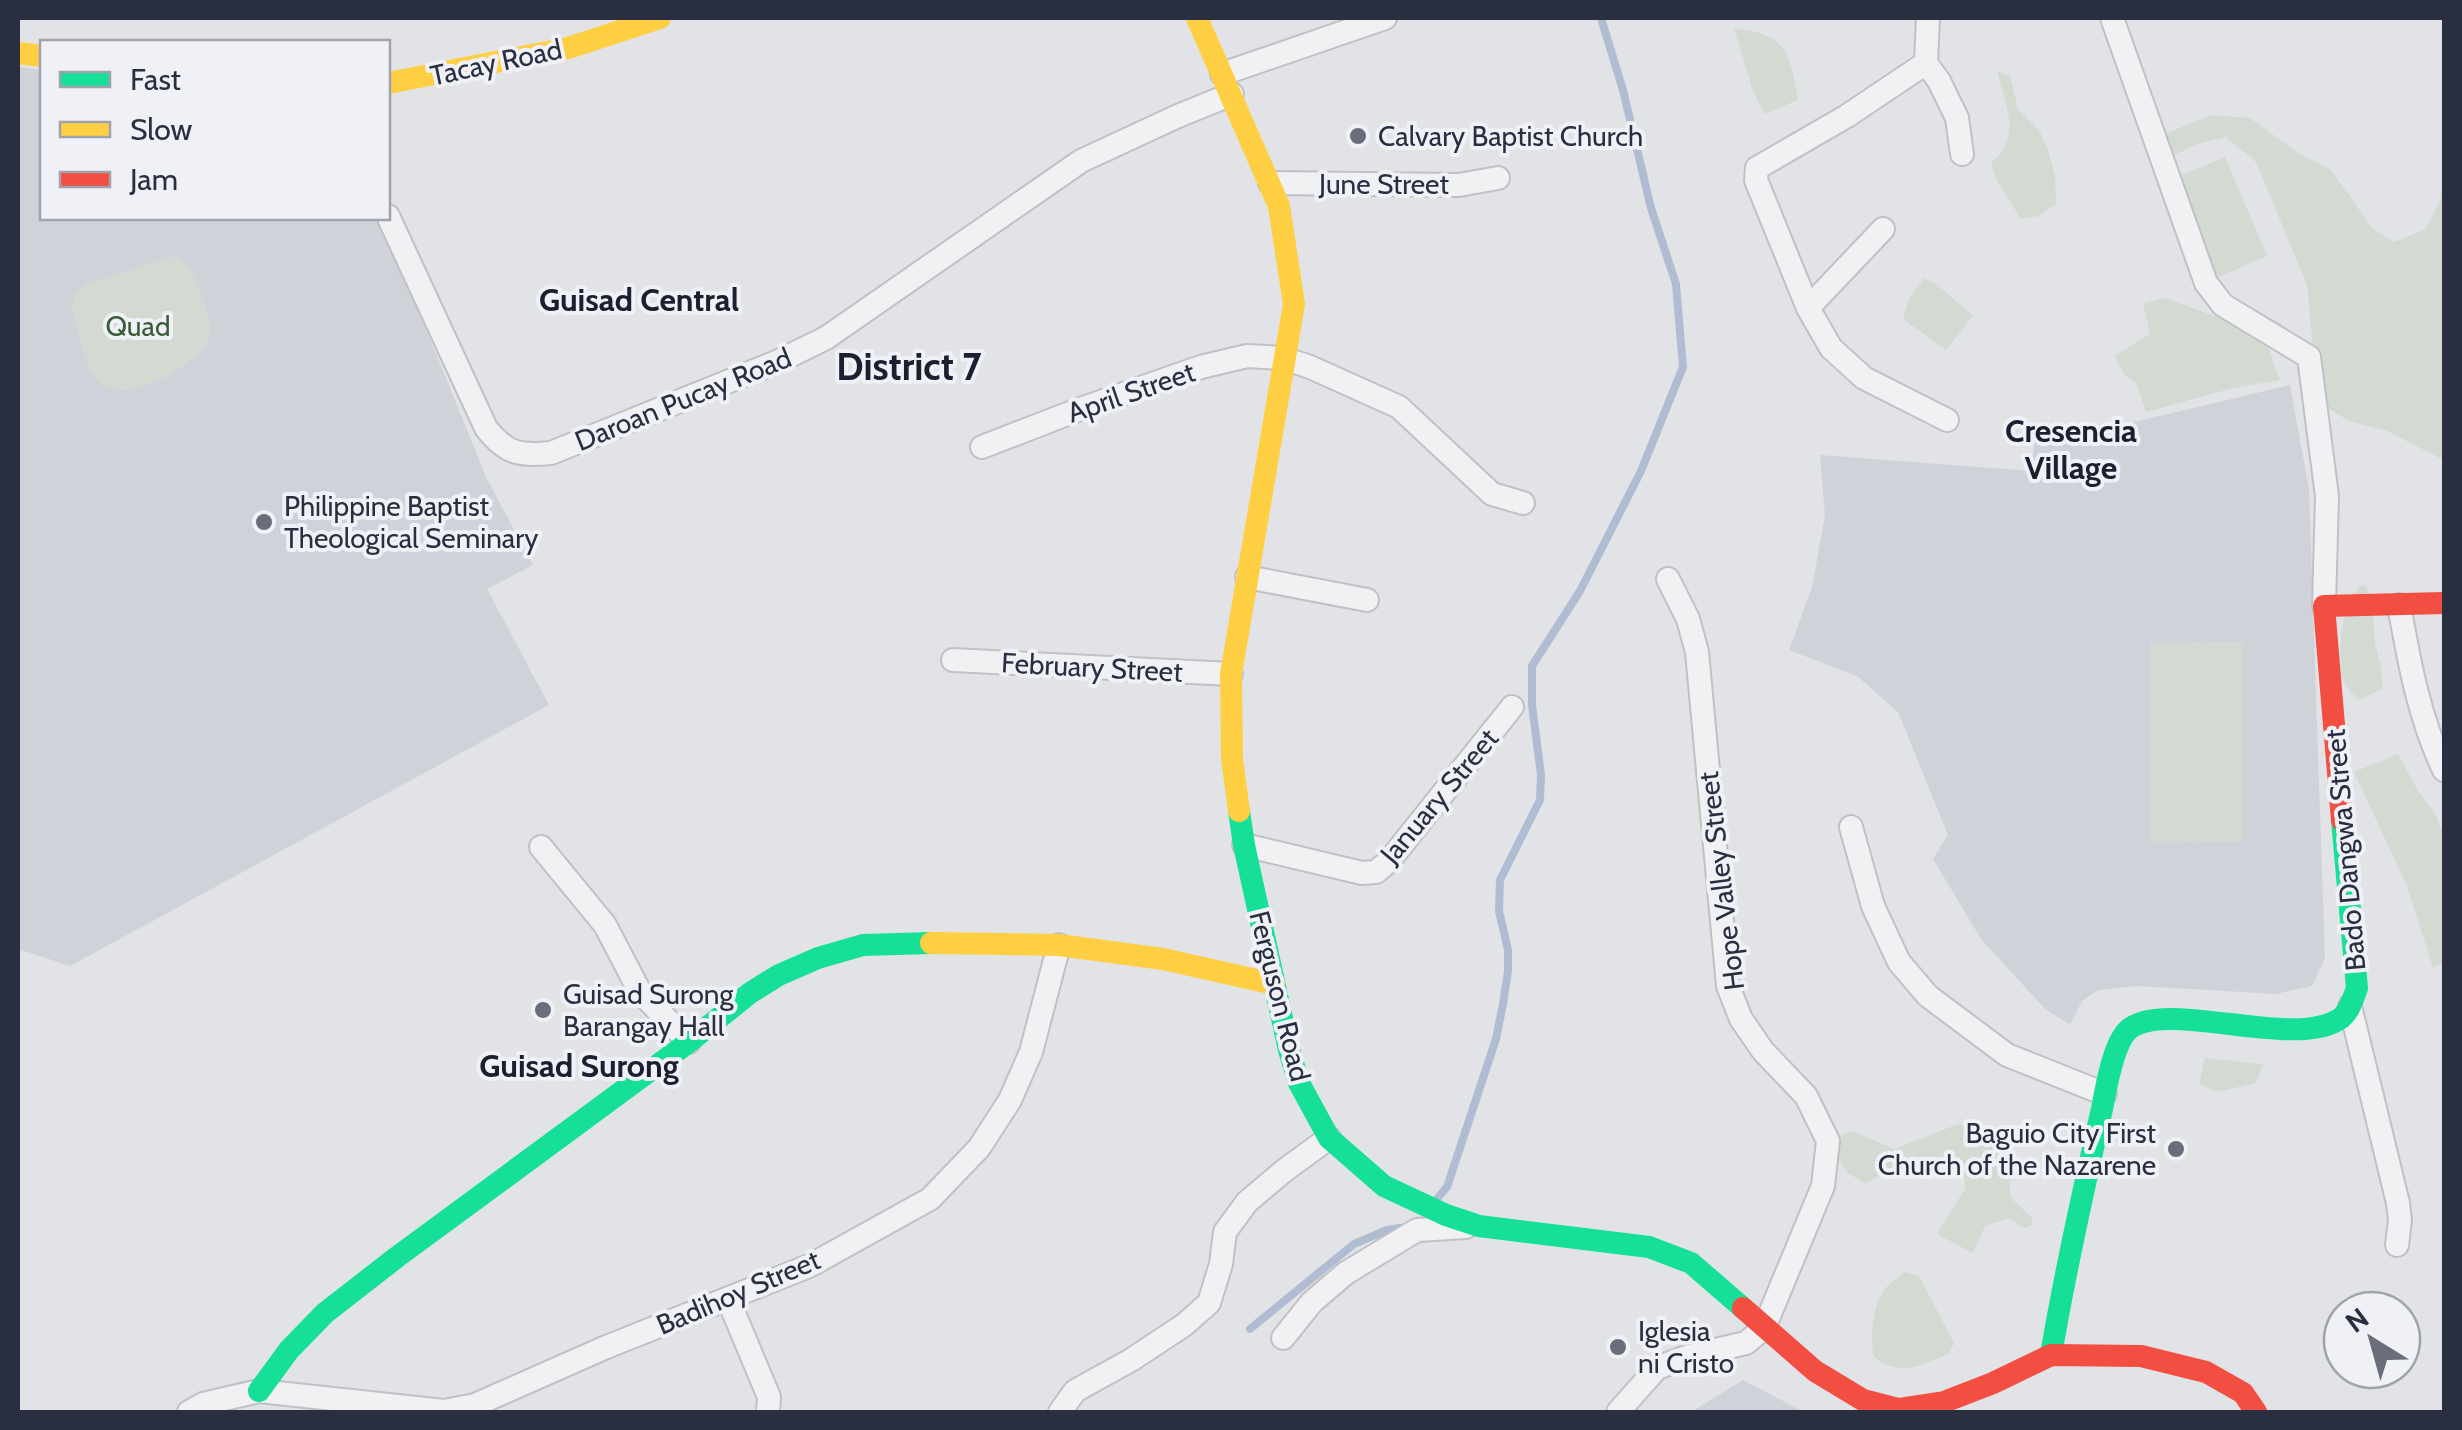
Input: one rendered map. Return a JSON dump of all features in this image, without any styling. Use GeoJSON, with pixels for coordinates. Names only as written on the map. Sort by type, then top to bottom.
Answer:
{"type":"FeatureCollection","features":[{"type":"Feature","properties":{"kind":"main road","name":"Tacay Road"},"geometry":{"type":"LineString","coordinates":[[390,83],[568,48],[660,18]]}},
{"type":"Feature","properties":{"kind":"main road","name":"Ferguson Road"},"geometry":{"type":"LineString","coordinates":[[1196,18],[1278,206],[1294,304],[1232,674],[1232,759],[1244,845],[1299,1083],[1329,1138],[1384,1186],[1446,1215],[1480,1226],[1649,1247],[1692,1263],[1815,1371],[1863,1400],[1898,1409],[1944,1402],[2051,1355],[2141,1356],[2206,1372],[2243,1393],[2256,1412]]}},
{"type":"Feature","properties":{"kind":"main road"},"geometry":{"type":"LineString","coordinates":[[2324,606],[2444,603]]}},
{"type":"Feature","properties":{"kind":"main road","name":"Bado Dangwa Street"},"geometry":{"type":"LineString","coordinates":[[2051,1355],[2084,1179],[2105,1094],[2126,1031],[2137,1022],[2162,1020],[2326,1026],[2340,1019],[2357,988],[2324,606]]}},
{"type":"Feature","properties":{"kind":"main road"},"geometry":{"type":"LineString","coordinates":[[259,1391],[289,1350],[325,1313],[750,993],[818,958],[863,946],[969,942],[1059,945],[1163,959],[1274,984]]}},
{"type":"Feature","properties":{"kind":"street","name":"Daroan Pucay Road"},"geometry":{"type":"LineString","coordinates":[[390,220],[486,428],[498,444],[513,451],[530,455],[551,453],[779,361],[826,338],[1081,161],[1178,116],[1227,84],[1385,18]]}},
{"type":"Feature","properties":{"kind":"street"},"geometry":{"type":"LineString","coordinates":[[1928,18],[1926,63],[1957,118],[1962,154]]}},
{"type":"Feature","properties":{"kind":"street"},"geometry":{"type":"LineString","coordinates":[[2112,18],[2206,283],[2223,305],[2309,357],[2327,496],[2324,606]]}},
{"type":"Feature","properties":{"kind":"street"},"geometry":{"type":"LineString","coordinates":[[1926,63],[1848,116],[1757,168],[1756,180],[1808,308],[1831,348],[1864,378],[1948,420]]}},
{"type":"Feature","properties":{"kind":"street","name":"June Street"},"geometry":{"type":"LineString","coordinates":[[1270,183],[1459,185],[1498,178]]}},
{"type":"Feature","properties":{"kind":"street"},"geometry":{"type":"LineString","coordinates":[[1808,308],[1883,229]]}},
{"type":"Feature","properties":{"kind":"street","name":"April Street"},"geometry":{"type":"LineString","coordinates":[[982,448],[1201,367],[1247,356],[1283,358]]}},
{"type":"Feature","properties":{"kind":"street"},"geometry":{"type":"LineString","coordinates":[[1283,358],[1399,407],[1492,494],[1523,503]]}},
{"type":"Feature","properties":{"kind":"street"},"geometry":{"type":"LineString","coordinates":[[1247,577],[1367,600]]}},
{"type":"Feature","properties":{"kind":"street","name":"Hope Valley Street"},"geometry":{"type":"LineString","coordinates":[[1668,579],[1688,619],[1696,652],[1728,986],[1741,1019],[1763,1051],[1806,1096],[1828,1141],[1823,1186],[1764,1328]]}},
{"type":"Feature","properties":{"kind":"street"},"geometry":{"type":"LineString","coordinates":[[2399,604],[2420,708],[2444,770]]}},
{"type":"Feature","properties":{"kind":"street","name":"February Street"},"geometry":{"type":"LineString","coordinates":[[953,660],[1232,674]]}},
{"type":"Feature","properties":{"kind":"street","name":"January Street"},"geometry":{"type":"LineString","coordinates":[[1244,845],[1362,873],[1376,872],[1390,861],[1512,707]]}},
{"type":"Feature","properties":{"kind":"street"},"geometry":{"type":"LineString","coordinates":[[1851,826],[1873,906],[1899,962],[1928,996],[2007,1055],[2105,1094]]}},
{"type":"Feature","properties":{"kind":"street"},"geometry":{"type":"LineString","coordinates":[[541,847],[605,925],[640,992],[689,1042]]}},
{"type":"Feature","properties":{"kind":"street","name":"Badihoy Street"},"geometry":{"type":"LineString","coordinates":[[189,1412],[203,1404],[259,1391],[444,1411],[475,1405],[808,1266],[930,1199],[979,1148],[1010,1100],[1031,1052],[1059,945]]}},
{"type":"Feature","properties":{"kind":"street"},"geometry":{"type":"LineString","coordinates":[[2350,1006],[2398,1203],[2396,1244]]}},
{"type":"Feature","properties":{"kind":"street"},"geometry":{"type":"LineString","coordinates":[[1060,1412],[1075,1391],[1131,1360],[1210,1303],[1222,1264],[1225,1232],[1247,1202],[1329,1138]]}},
{"type":"Feature","properties":{"kind":"street"},"geometry":{"type":"LineString","coordinates":[[1283,1338],[1312,1302],[1346,1273],[1417,1230],[1480,1226]]}},
{"type":"Feature","properties":{"kind":"street"},"geometry":{"type":"LineString","coordinates":[[728,1299],[768,1396],[768,1412]]}},
{"type":"Feature","properties":{"kind":"street"},"geometry":{"type":"LineString","coordinates":[[1618,1412],[1658,1368],[1689,1356],[1746,1343],[1764,1328]]}},
{"type":"Feature","properties":{"kind":"shaded area","name":"Philippine Baptist Theological Seminary"},"geometry":{"type":"Polygon","coordinates":[[[18,67],[40,70],[40,220],[382,220],[487,479],[533,565],[487,589],[549,705],[70,966],[18,949],[18,67]]]}},
{"type":"Feature","properties":{"kind":"shaded area"},"geometry":{"type":"Polygon","coordinates":[[[2290,385],[2309,490],[2325,958],[2312,986],[2276,994],[2137,986],[2098,990],[2082,1001],[2070,1025],[2045,1009],[1981,939],[1933,859],[1948,835],[1898,712],[1857,676],[1789,650],[1812,587],[1825,516],[1820,455],[2031,471],[2036,426],[2130,423],[2290,385]]]}},
{"type":"Feature","properties":{"kind":"shaded area"},"geometry":{"type":"Polygon","coordinates":[[[1743,1380],[1804,1412],[1691,1412],[1743,1380]]]}},
{"type":"Feature","properties":{"kind":"green space"},"geometry":{"type":"Polygon","coordinates":[[[1734,28],[1766,35],[1783,48],[1798,100],[1764,114],[1734,28]]]}},
{"type":"Feature","properties":{"kind":"green space"},"geometry":{"type":"Polygon","coordinates":[[[1997,71],[2010,76],[2018,109],[2039,130],[2048,150],[2055,176],[2056,204],[2039,216],[2021,219],[1997,181],[1991,163],[2001,153],[2009,131],[1997,71]]]}},
{"type":"Feature","properties":{"kind":"green space"},"geometry":{"type":"Polygon","coordinates":[[[2211,115],[2250,118],[2297,152],[2331,170],[2372,228],[2394,242],[2426,229],[2440,201],[2444,178],[2444,460],[2387,431],[2349,421],[2318,402],[2307,285],[2256,162],[2226,137],[2169,157],[2165,134],[2211,115]]]}},
{"type":"Feature","properties":{"kind":"green space"},"geometry":{"type":"Polygon","coordinates":[[[2225,157],[2267,256],[2217,278],[2175,178],[2225,157]]]}},
{"type":"Feature","properties":{"kind":"green space","name":"Quad"},"geometry":{"type":"Polygon","coordinates":[[[174,256],[190,270],[203,299],[210,330],[206,345],[178,369],[144,386],[121,390],[103,385],[85,359],[73,312],[75,294],[85,285],[174,256]]]}},
{"type":"Feature","properties":{"kind":"green space"},"geometry":{"type":"Polygon","coordinates":[[[1924,278],[1973,316],[1946,350],[1903,319],[1909,298],[1924,278]]]}},
{"type":"Feature","properties":{"kind":"green space"},"geometry":{"type":"Polygon","coordinates":[[[2166,298],[2256,332],[2267,345],[2280,380],[2233,388],[2146,412],[2136,383],[2124,374],[2114,356],[2150,334],[2143,303],[2166,298]]]}},
{"type":"Feature","properties":{"kind":"green space"},"geometry":{"type":"Polygon","coordinates":[[[2362,585],[2372,600],[2383,688],[2359,700],[2344,682],[2341,645],[2349,603],[2362,585]]]}},
{"type":"Feature","properties":{"kind":"green space"},"geometry":{"type":"Polygon","coordinates":[[[2243,642],[2243,842],[2150,843],[2150,643],[2243,642]]]}},
{"type":"Feature","properties":{"kind":"green space"},"geometry":{"type":"Polygon","coordinates":[[[2398,754],[2436,815],[2444,837],[2444,961],[2433,968],[2407,886],[2354,772],[2398,754]]]}},
{"type":"Feature","properties":{"kind":"green space"},"geometry":{"type":"Polygon","coordinates":[[[2205,1058],[2263,1064],[2256,1083],[2217,1092],[2199,1084],[2205,1058]]]}},
{"type":"Feature","properties":{"kind":"green space"},"geometry":{"type":"Polygon","coordinates":[[[1958,1124],[1985,1136],[2008,1154],[2019,1170],[2010,1181],[2010,1197],[2032,1218],[2032,1225],[2024,1228],[2009,1218],[1985,1226],[1973,1253],[1937,1234],[1965,1189],[1965,1179],[1953,1166],[1912,1156],[1865,1184],[1847,1172],[1838,1159],[1841,1135],[1852,1131],[1894,1149],[1958,1124]]]}},
{"type":"Feature","properties":{"kind":"green space"},"geometry":{"type":"Polygon","coordinates":[[[1904,1272],[1919,1276],[1954,1343],[1949,1354],[1902,1368],[1874,1357],[1872,1332],[1880,1297],[1904,1272]]]}},
{"type":"Feature","properties":{"kind":"waterway"},"geometry":{"type":"LineString","coordinates":[[1435,1201],[1447,1187],[1496,1039],[1508,971],[1508,950],[1499,911],[1500,880],[1540,800],[1532,666],[1580,591],[1641,471],[1683,367],[1676,284],[1651,208],[1601,18]]}},
{"type":"Feature","properties":{"kind":"waterway"},"geometry":{"type":"LineString","coordinates":[[1250,1329],[1354,1244],[1387,1230],[1407,1227]]}},
{"type":"Feature","properties":{"kind":"traffic: fast"},"geometry":{"type":"LineString","coordinates":[[1239,811],[1289,1050],[1299,1083],[1329,1138],[1384,1186],[1446,1215],[1479,1226],[1649,1247],[1691,1263],[1743,1308]]}},
{"type":"Feature","properties":{"kind":"traffic: fast"},"geometry":{"type":"LineString","coordinates":[[2051,1355],[2108,1078],[2118,1045],[2128,1030],[2145,1022],[2169,1019],[2290,1029],[2317,1027],[2338,1020],[2350,1006],[2357,988],[2342,820]]}},
{"type":"Feature","properties":{"kind":"traffic: fast"},"geometry":{"type":"LineString","coordinates":[[259,1391],[289,1350],[325,1313],[750,993],[818,958],[863,945],[931,943]]}},
{"type":"Feature","properties":{"kind":"traffic: slow"},"geometry":{"type":"LineString","coordinates":[[390,83],[568,48],[660,18]]}},
{"type":"Feature","properties":{"kind":"traffic: slow"},"geometry":{"type":"LineString","coordinates":[[1197,18],[1279,206],[1294,304],[1231,674],[1232,759],[1239,811]]}},
{"type":"Feature","properties":{"kind":"traffic: slow"},"geometry":{"type":"LineString","coordinates":[[18,53],[40,56]]}},
{"type":"Feature","properties":{"kind":"traffic: slow"},"geometry":{"type":"LineString","coordinates":[[931,943],[1059,945],[1163,959],[1274,984]]}},
{"type":"Feature","properties":{"kind":"traffic: jam"},"geometry":{"type":"LineString","coordinates":[[2342,820],[2324,606],[2444,603]]}},
{"type":"Feature","properties":{"kind":"traffic: jam"},"geometry":{"type":"LineString","coordinates":[[1743,1308],[1815,1371],[1863,1400],[1898,1409],[1944,1402],[2051,1355],[2141,1356],[2206,1372],[2243,1393],[2256,1412]]}},
{"type":"Feature","properties":{"kind":"place","name":"Calvary Baptist Church"},"geometry":{"type":"Point","coordinates":[1358,136]}},
{"type":"Feature","properties":{"kind":"place","name":"Philippine Baptist Theological Seminary"},"geometry":{"type":"Point","coordinates":[264,522]}},
{"type":"Feature","properties":{"kind":"place","name":"Guisad Surong Barangay Hall"},"geometry":{"type":"Point","coordinates":[543,1010]}},
{"type":"Feature","properties":{"kind":"place","name":"Baguio City First Church of the Nazarene"},"geometry":{"type":"Point","coordinates":[2176,1149]}},
{"type":"Feature","properties":{"kind":"place","name":"Iglesia ni Cristo"},"geometry":{"type":"Point","coordinates":[1618,1347]}},
{"type":"Feature","properties":{"kind":"district","name":"Guisad Central"},"geometry":{"type":"Point","coordinates":[639,299]}},
{"type":"Feature","properties":{"kind":"district","name":"District 7"},"geometry":{"type":"Point","coordinates":[909,366]}},
{"type":"Feature","properties":{"kind":"district","name":"Cresencia Village"},"geometry":{"type":"Point","coordinates":[2071,448]}},
{"type":"Feature","properties":{"kind":"district","name":"Guisad Surong"},"geometry":{"type":"Point","coordinates":[579,1065]}}]}
